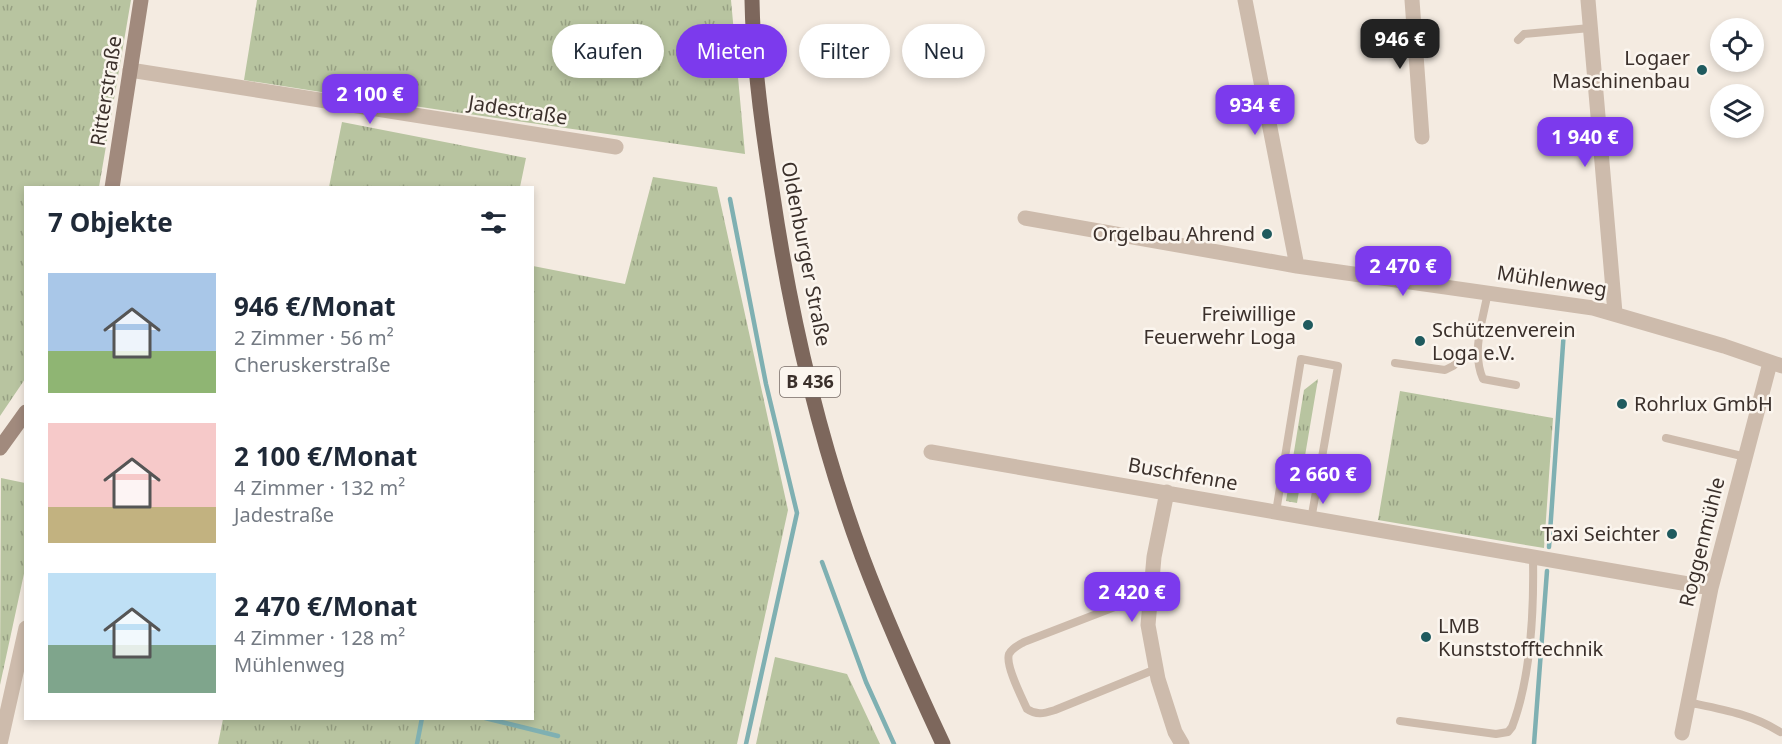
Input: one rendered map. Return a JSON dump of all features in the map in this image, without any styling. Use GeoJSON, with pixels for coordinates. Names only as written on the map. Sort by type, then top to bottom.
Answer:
{"type":"FeatureCollection","features":[{"type":"Feature","properties":{"kind":"main road","name":"Oldenburger Straße"},"geometry":{"type":"LineString","coordinates":[[752,0],[764,137],[781,250],[799,340],[823,433],[862,555],[907,668],[943,744]]}},
{"type":"Feature","properties":{"kind":"street","name":"Ritterstraße"},"geometry":{"type":"LineString","coordinates":[[112,186],[141,0]]}},
{"type":"Feature","properties":{"kind":"street"},"geometry":{"type":"LineString","coordinates":[[1245,0],[1297,266]]}},
{"type":"Feature","properties":{"kind":"street"},"geometry":{"type":"LineString","coordinates":[[1412,0],[1422,137]]}},
{"type":"Feature","properties":{"kind":"street"},"geometry":{"type":"LineString","coordinates":[[1588,0],[1614,313]]}},
{"type":"Feature","properties":{"kind":"street","name":"Jadestraße"},"geometry":{"type":"LineString","coordinates":[[130,70],[616,147]]}},
{"type":"Feature","properties":{"kind":"street","name":"Mühlenweg"},"geometry":{"type":"LineString","coordinates":[[1024,218],[1297,266],[1488,292],[1614,313],[1724,345],[1776,365]]}},
{"type":"Feature","properties":{"kind":"street","name":"Roggenmühle"},"geometry":{"type":"LineString","coordinates":[[1681,738],[1711,588],[1746,457],[1776,365]]}},
{"type":"Feature","properties":{"kind":"street"},"geometry":{"type":"LineString","coordinates":[[0,448],[24,415]]}},
{"type":"Feature","properties":{"kind":"street","name":"Buschfenne"},"geometry":{"type":"LineString","coordinates":[[931,452],[1711,588]]}},
{"type":"Feature","properties":{"kind":"street"},"geometry":{"type":"LineString","coordinates":[[1167,492],[1154,557],[1148,625],[1156,669],[1175,732],[1182,744]]}},
{"type":"Feature","properties":{"kind":"street"},"geometry":{"type":"LineString","coordinates":[[0,744],[24,637]]}},
{"type":"Feature","properties":{"kind":"lane"},"geometry":{"type":"LineString","coordinates":[[1518,40],[1524,34],[1590,28]]}},
{"type":"Feature","properties":{"kind":"lane"},"geometry":{"type":"LineString","coordinates":[[1488,292],[1477,351],[1483,379],[1516,385]]}},
{"type":"Feature","properties":{"kind":"lane"},"geometry":{"type":"LineString","coordinates":[[1395,363],[1444,370],[1453,366],[1465,355],[1477,351]]}},
{"type":"Feature","properties":{"kind":"lane"},"geometry":{"type":"LineString","coordinates":[[1276,512],[1302,360],[1338,366],[1311,520]]}},
{"type":"Feature","properties":{"kind":"lane"},"geometry":{"type":"LineString","coordinates":[[1666,438],[1746,457]]}},
{"type":"Feature","properties":{"kind":"lane"},"geometry":{"type":"LineString","coordinates":[[1400,721],[1496,734],[1508,732],[1512,727],[1524,681],[1529,639],[1533,558]]}},
{"type":"Feature","properties":{"kind":"lane"},"geometry":{"type":"LineString","coordinates":[[1151,593],[1024,642],[1009,653],[1008,663],[1027,710],[1033,713],[1055,710],[1156,669]]}},
{"type":"Feature","properties":{"kind":"lane"},"geometry":{"type":"LineString","coordinates":[[1688,702],[1740,714],[1763,722],[1780,732]]}},
{"type":"Feature","properties":{"kind":"green space"},"geometry":{"type":"Polygon","coordinates":[[[0,0],[131,0],[99,186],[24,186],[24,380],[0,416],[0,0]]]}},
{"type":"Feature","properties":{"kind":"green space"},"geometry":{"type":"Polygon","coordinates":[[[257,0],[731,0],[733,24],[676,24],[676,78],[738,78],[745,154],[369,99],[244,80],[257,0]]]}},
{"type":"Feature","properties":{"kind":"green space"},"geometry":{"type":"Polygon","coordinates":[[[342,122],[526,158],[520,186],[329,186],[342,122]]]}},
{"type":"Feature","properties":{"kind":"green space"},"geometry":{"type":"Polygon","coordinates":[[[653,177],[717,187],[788,510],[737,744],[218,744],[223,720],[534,720],[534,266],[625,284],[653,177]]]}},
{"type":"Feature","properties":{"kind":"green space"},"geometry":{"type":"Polygon","coordinates":[[[1318,379],[1297,503],[1286,501],[1304,390],[1318,379]]]}},
{"type":"Feature","properties":{"kind":"green space"},"geometry":{"type":"Polygon","coordinates":[[[1400,391],[1553,418],[1544,548],[1378,520],[1400,391]]]}},
{"type":"Feature","properties":{"kind":"green space"},"geometry":{"type":"Polygon","coordinates":[[[1,478],[24,483],[24,574],[0,685],[1,478]]]}},
{"type":"Feature","properties":{"kind":"green space"},"geometry":{"type":"Polygon","coordinates":[[[775,657],[847,674],[880,744],[756,744],[775,657]]]}},
{"type":"Feature","properties":{"kind":"waterway"},"geometry":{"type":"LineString","coordinates":[[730,199],[766,384],[797,513],[746,744]]}},
{"type":"Feature","properties":{"kind":"waterway"},"geometry":{"type":"LineString","coordinates":[[1549,547],[1564,330]]}},
{"type":"Feature","properties":{"kind":"waterway"},"geometry":{"type":"LineString","coordinates":[[822,562],[866,682],[894,744]]}},
{"type":"Feature","properties":{"kind":"waterway"},"geometry":{"type":"LineString","coordinates":[[1534,744],[1547,571]]}},
{"type":"Feature","properties":{"kind":"waterway"},"geometry":{"type":"LineString","coordinates":[[417,744],[422,720]]}},
{"type":"Feature","properties":{"kind":"waterway"},"geometry":{"type":"LineString","coordinates":[[493,720],[558,736]]}},
{"type":"Feature","properties":{"kind":"place","name":"Logaer Maschinenbau"},"geometry":{"type":"Point","coordinates":[1702,70]}},
{"type":"Feature","properties":{"kind":"place","name":"Orgelbau Ahrend"},"geometry":{"type":"Point","coordinates":[1267,234]}},
{"type":"Feature","properties":{"kind":"place","name":"Freiwillige Feuerwehr Loga"},"geometry":{"type":"Point","coordinates":[1308,325]}},
{"type":"Feature","properties":{"kind":"place","name":"Schützenverein Loga e.V."},"geometry":{"type":"Point","coordinates":[1420,341]}},
{"type":"Feature","properties":{"kind":"place","name":"Rohrlux GmbH"},"geometry":{"type":"Point","coordinates":[1622,404]}},
{"type":"Feature","properties":{"kind":"place","name":"Taxi Seichter"},"geometry":{"type":"Point","coordinates":[1672,534]}},
{"type":"Feature","properties":{"kind":"place","name":"LMB Kunststofftechnik"},"geometry":{"type":"Point","coordinates":[1426,637]}}]}
